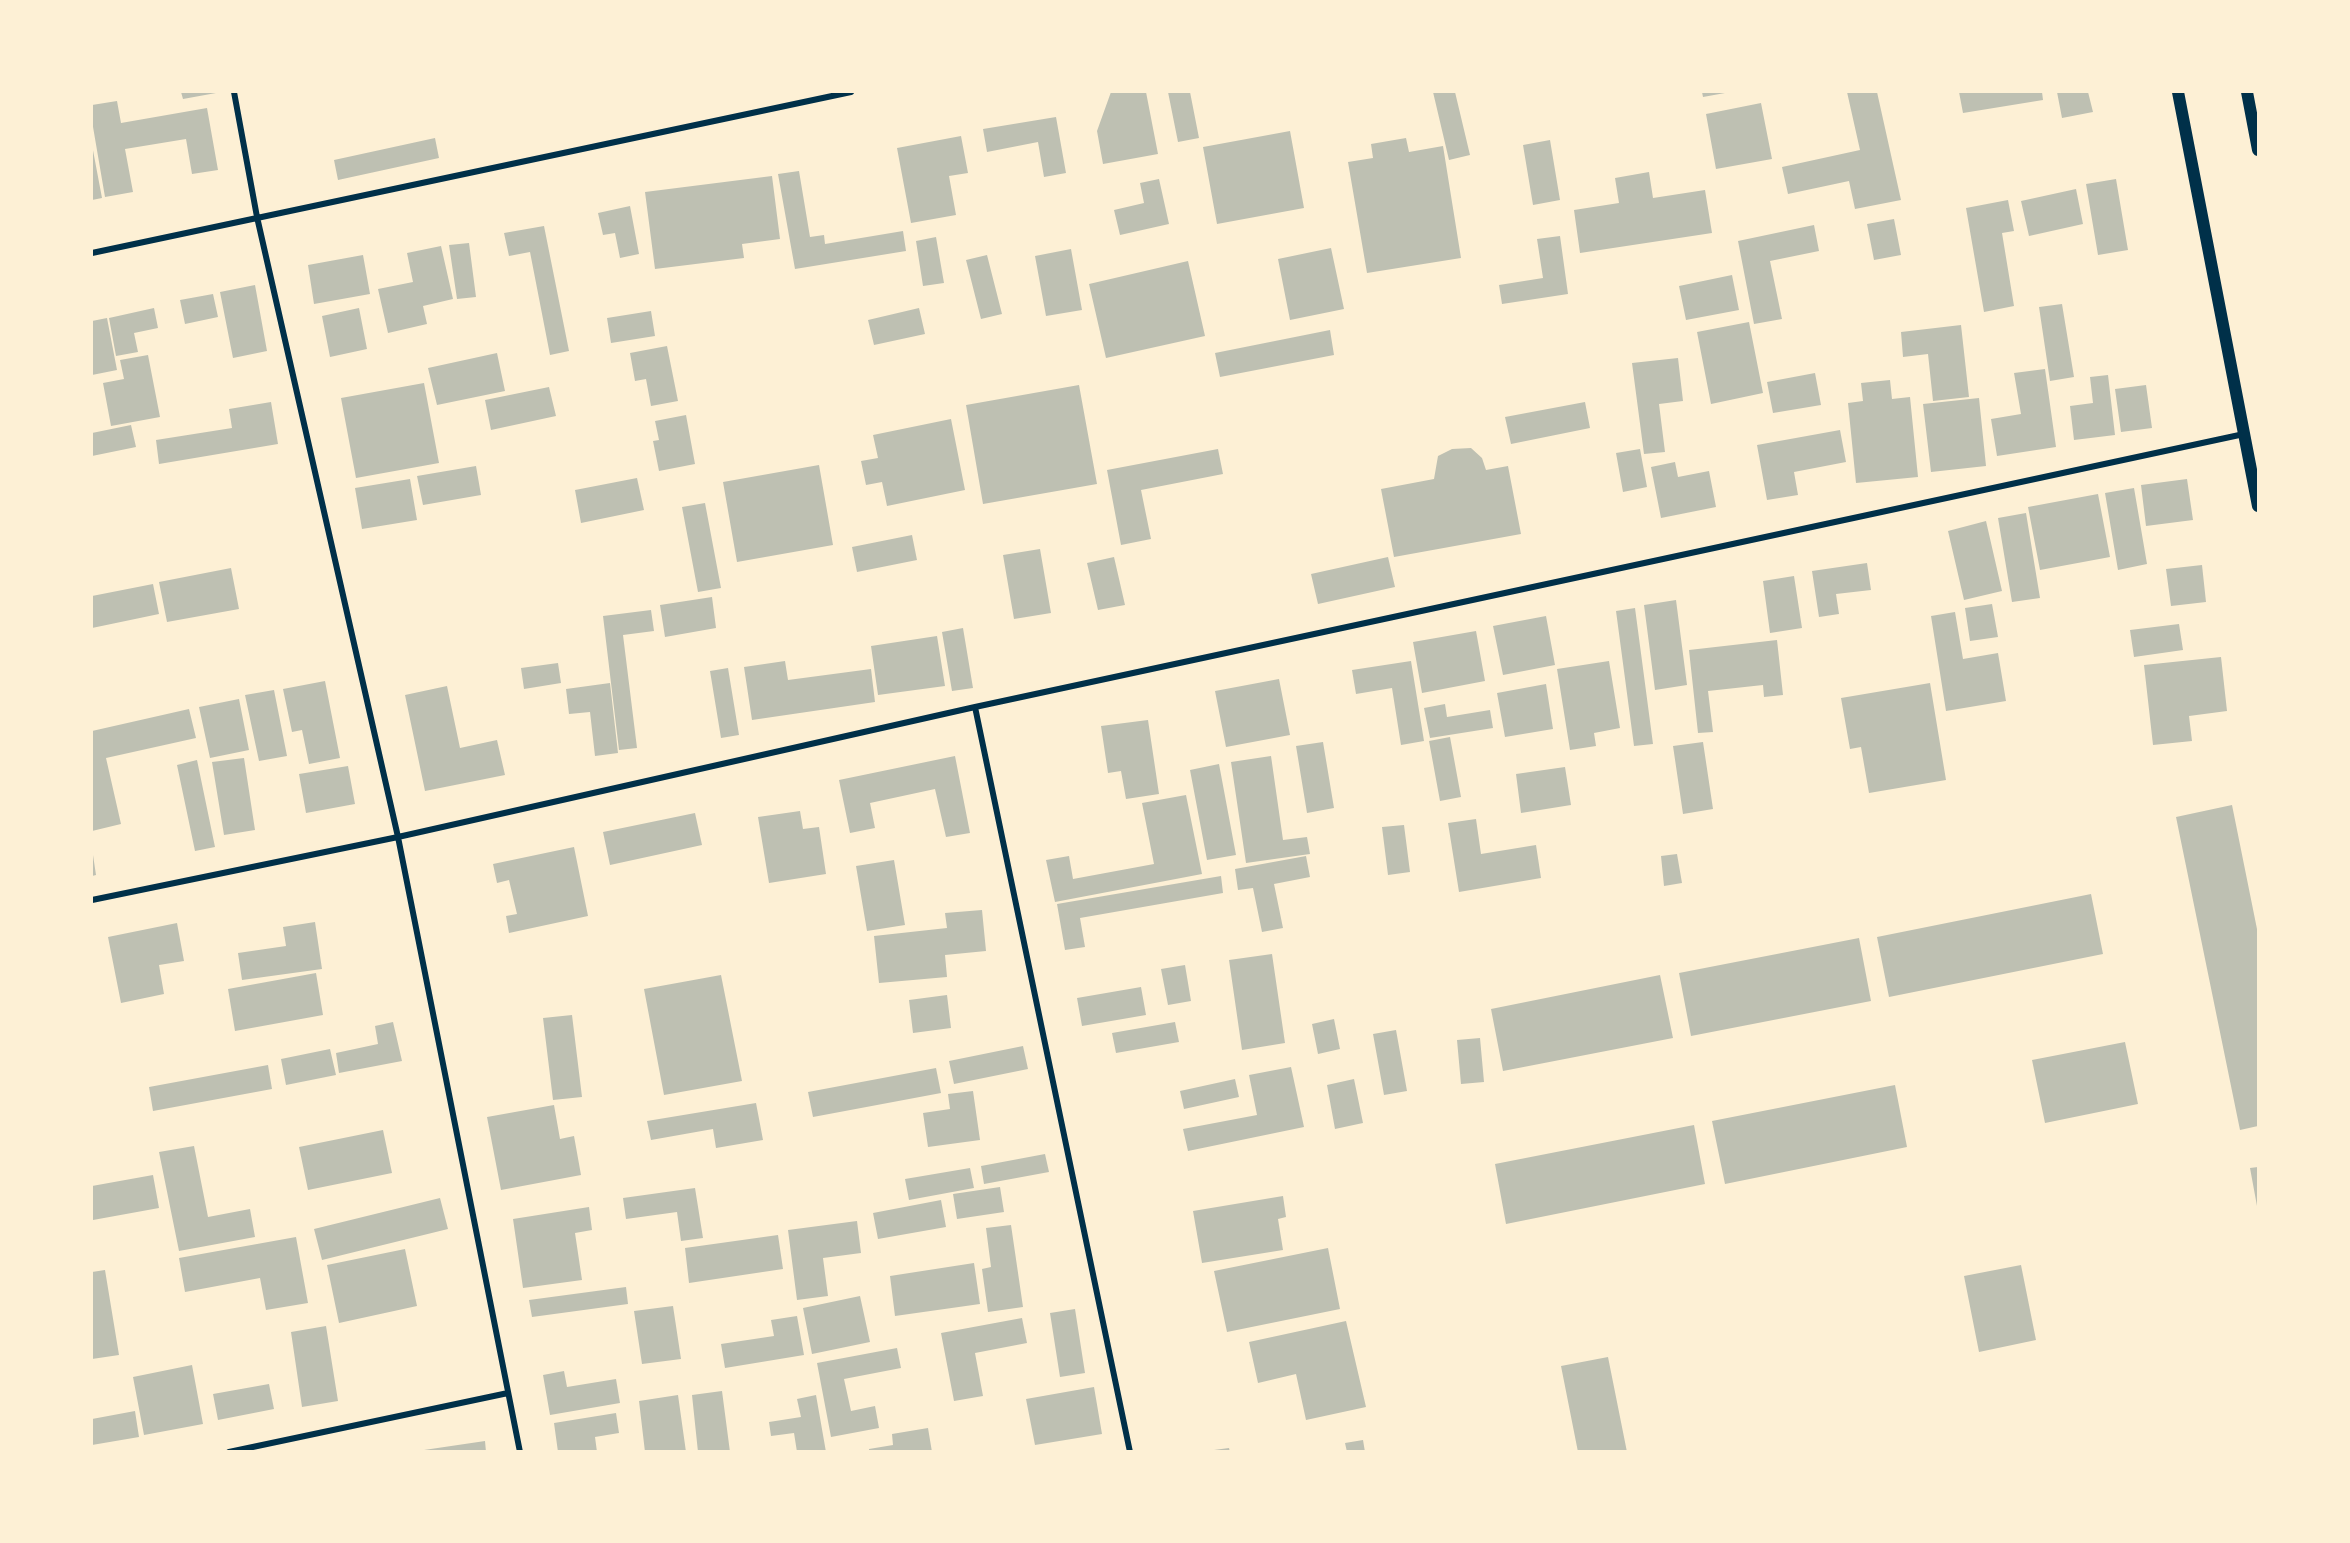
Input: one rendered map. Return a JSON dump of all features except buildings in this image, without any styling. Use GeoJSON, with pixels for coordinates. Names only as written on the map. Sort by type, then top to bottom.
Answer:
{"type":"FeatureCollection","features":[{"type":"Feature","properties":{"kind":"main road"},"geometry":{"type":"LineString","coordinates":[[2178,92],[2259,506]]}},
{"type":"Feature","properties":{"kind":"main road"},"geometry":{"type":"LineString","coordinates":[[2247,92],[2259,150]]}},
{"type":"Feature","properties":{"kind":"street"},"geometry":{"type":"LineString","coordinates":[[234,92],[257,217],[398,837],[520,1452]]}},
{"type":"Feature","properties":{"kind":"street"},"geometry":{"type":"LineString","coordinates":[[92,253],[851,92]]}},
{"type":"Feature","properties":{"kind":"street"},"geometry":{"type":"LineString","coordinates":[[92,900],[398,837],[975,707],[2244,434]]}},
{"type":"Feature","properties":{"kind":"street"},"geometry":{"type":"LineString","coordinates":[[975,707],[1130,1452]]}},
{"type":"Feature","properties":{"kind":"street"},"geometry":{"type":"LineString","coordinates":[[229,1452],[508,1393]]}}]}
